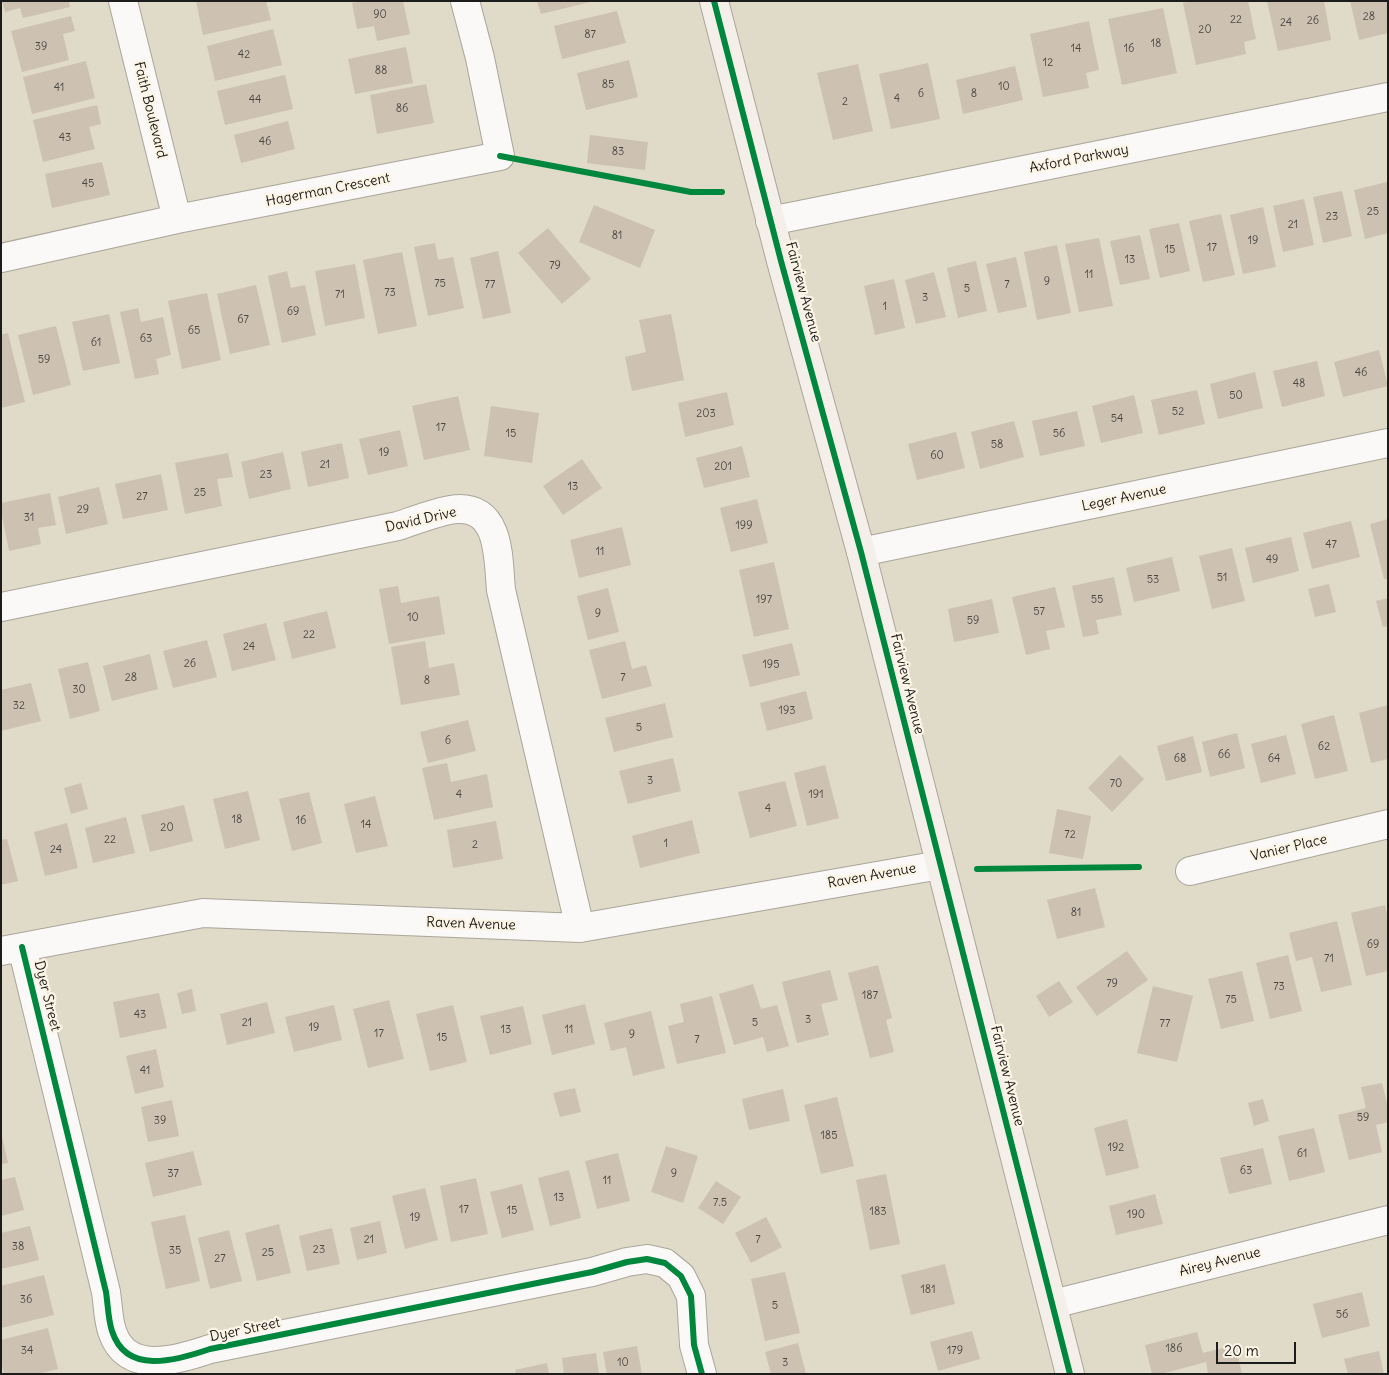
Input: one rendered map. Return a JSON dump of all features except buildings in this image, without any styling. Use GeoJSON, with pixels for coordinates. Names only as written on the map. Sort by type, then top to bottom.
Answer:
{"type":"FeatureCollection","features":[{"type":"Feature","properties":{"kind":"main road","name":"Fairview Avenue"},"geometry":{"type":"LineString","coordinates":[[714,1],[770,222],[861,552],[1070,1374]]}},
{"type":"Feature","properties":{"kind":"street","name":"Faith Boulevard"},"geometry":{"type":"LineString","coordinates":[[123,1],[178,219]]}},
{"type":"Feature","properties":{"kind":"street","name":"Hagerman Crescent"},"geometry":{"type":"LineString","coordinates":[[1,258],[178,219],[500,156],[480,58],[465,1]]}},
{"type":"Feature","properties":{"kind":"street","name":"Axford Parkway"},"geometry":{"type":"LineString","coordinates":[[770,222],[1388,97]]}},
{"type":"Feature","properties":{"kind":"street","name":"Leger Avenue"},"geometry":{"type":"LineString","coordinates":[[861,552],[1388,443]]}},
{"type":"Feature","properties":{"kind":"street","name":"David Drive"},"geometry":{"type":"LineString","coordinates":[[1,607],[398,526],[458,509],[480,514],[492,528],[496,544],[501,590],[580,928]]}},
{"type":"Feature","properties":{"kind":"street","name":"Vanier Place"},"geometry":{"type":"LineString","coordinates":[[1190,871],[1388,824]]}},
{"type":"Feature","properties":{"kind":"street","name":"Raven Avenue"},"geometry":{"type":"LineString","coordinates":[[12,949],[203,913],[580,928],[940,865]]}},
{"type":"Feature","properties":{"kind":"street","name":"Dyer Street"},"geometry":{"type":"LineString","coordinates":[[12,949],[106,1292],[112,1331],[119,1348],[132,1359],[152,1364],[172,1362],[210,1349],[592,1272],[627,1262],[647,1259],[665,1263],[681,1276],[691,1296],[694,1345],[702,1374]]}},
{"type":"Feature","properties":{"kind":"street","name":"Airey Avenue"},"geometry":{"type":"LineString","coordinates":[[1053,1304],[1388,1220]]}},
{"type":"Feature","properties":{"kind":"cycle path"},"geometry":{"type":"LineString","coordinates":[[714,1],[781,261],[861,552],[1070,1374]]}},
{"type":"Feature","properties":{"kind":"cycle path"},"geometry":{"type":"LineString","coordinates":[[500,156],[691,192],[722,192]]}},
{"type":"Feature","properties":{"kind":"cycle path"},"geometry":{"type":"LineString","coordinates":[[977,869],[1139,867]]}},
{"type":"Feature","properties":{"kind":"cycle path"},"geometry":{"type":"LineString","coordinates":[[22,947],[106,1292],[112,1331],[119,1345],[128,1354],[140,1359],[153,1361],[167,1360],[210,1349],[592,1272],[627,1262],[647,1259],[665,1263],[681,1276],[691,1296],[694,1345],[702,1374]]}}]}
